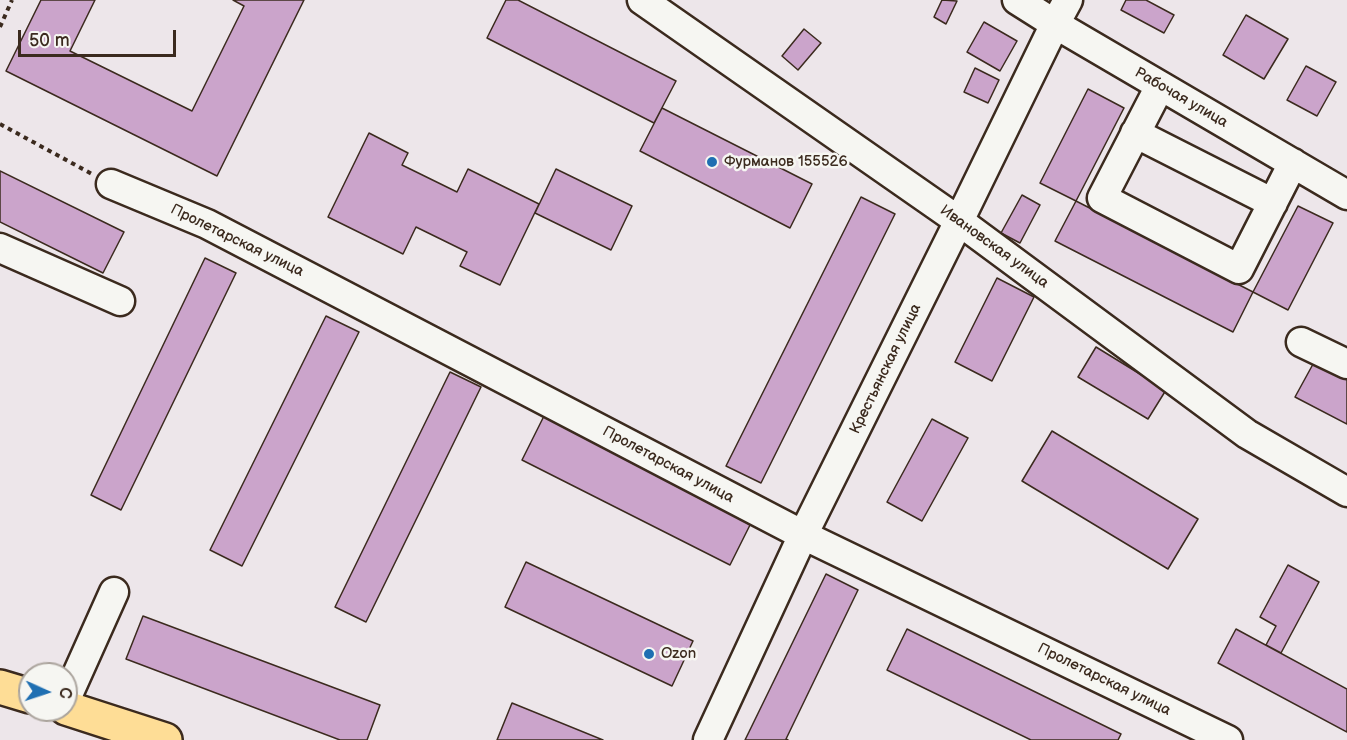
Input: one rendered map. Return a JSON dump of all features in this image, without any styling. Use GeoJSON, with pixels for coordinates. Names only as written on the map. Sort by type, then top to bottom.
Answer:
{"type":"FeatureCollection","features":[{"type":"Feature","properties":{"kind":"main road"},"geometry":{"type":"LineString","coordinates":[[0,687],[18,692]]}},
{"type":"Feature","properties":{"kind":"main road"},"geometry":{"type":"LineString","coordinates":[[78,712],[165,740]]}},
{"type":"Feature","properties":{"kind":"street","name":"Ивановская улица"},"geometry":{"type":"LineString","coordinates":[[642,0],[959,221],[1247,434],[1347,492]]}},
{"type":"Feature","properties":{"kind":"street","name":"Рабочая улица"},"geometry":{"type":"LineString","coordinates":[[1017,0],[1062,12],[1160,86],[1347,195]]}},
{"type":"Feature","properties":{"kind":"street","name":"Крестьянская улица"},"geometry":{"type":"LineString","coordinates":[[708,740],[803,536],[1062,12]]}},
{"type":"Feature","properties":{"kind":"street"},"geometry":{"type":"LineString","coordinates":[[1160,86],[1102,198],[1239,269],[1293,164]]}},
{"type":"Feature","properties":{"kind":"street"},"geometry":{"type":"LineString","coordinates":[[1135,133],[1273,203]]}},
{"type":"Feature","properties":{"kind":"street","name":"Пролетарская улица"},"geometry":{"type":"LineString","coordinates":[[111,184],[207,224],[803,536],[1228,740]]}},
{"type":"Feature","properties":{"kind":"street"},"geometry":{"type":"LineString","coordinates":[[0,248],[120,301]]}},
{"type":"Feature","properties":{"kind":"street"},"geometry":{"type":"LineString","coordinates":[[1302,342],[1347,364]]}},
{"type":"Feature","properties":{"kind":"street"},"geometry":{"type":"LineString","coordinates":[[78,672],[114,592]]}},
{"type":"Feature","properties":{"kind":"path"},"geometry":{"type":"LineString","coordinates":[[0,27],[12,0]]}},
{"type":"Feature","properties":{"kind":"path"},"geometry":{"type":"LineString","coordinates":[[0,124],[111,184]]}},
{"type":"Feature","properties":{"kind":"building"},"geometry":{"type":"Polygon","coordinates":[[[41,0],[95,0],[70,51],[192,111],[244,6],[233,0],[304,0],[217,176],[6,71],[41,0]]]}},
{"type":"Feature","properties":{"kind":"building"},"geometry":{"type":"Polygon","coordinates":[[[506,0],[518,0],[676,81],[654,123],[487,38],[506,0]]]}},
{"type":"Feature","properties":{"kind":"building"},"geometry":{"type":"Polygon","coordinates":[[[942,0],[957,1],[946,24],[934,17],[942,0]]]}},
{"type":"Feature","properties":{"kind":"building"},"geometry":{"type":"Polygon","coordinates":[[[1126,0],[1146,0],[1174,15],[1164,33],[1121,10],[1126,0]]]}},
{"type":"Feature","properties":{"kind":"building"},"geometry":{"type":"Polygon","coordinates":[[[1246,15],[1288,39],[1264,79],[1223,55],[1246,15]]]}},
{"type":"Feature","properties":{"kind":"building"},"geometry":{"type":"Polygon","coordinates":[[[984,22],[1017,41],[1000,71],[967,52],[984,22]]]}},
{"type":"Feature","properties":{"kind":"building"},"geometry":{"type":"Polygon","coordinates":[[[804,29],[821,43],[798,70],[782,56],[804,29]]]}},
{"type":"Feature","properties":{"kind":"building"},"geometry":{"type":"Polygon","coordinates":[[[1306,66],[1336,82],[1317,116],[1287,100],[1306,66]]]}},
{"type":"Feature","properties":{"kind":"building"},"geometry":{"type":"Polygon","coordinates":[[[975,68],[999,80],[988,103],[964,92],[975,68]]]}},
{"type":"Feature","properties":{"kind":"building"},"geometry":{"type":"Polygon","coordinates":[[[1088,89],[1124,108],[1076,201],[1040,183],[1088,89]]]}},
{"type":"Feature","properties":{"kind":"building"},"geometry":{"type":"Polygon","coordinates":[[[662,108],[812,184],[790,228],[640,151],[662,108]]]}},
{"type":"Feature","properties":{"kind":"building"},"geometry":{"type":"Polygon","coordinates":[[[369,133],[408,153],[402,165],[457,192],[468,169],[539,204],[500,285],[460,266],[467,252],[416,227],[403,254],[328,217],[369,133]]]}},
{"type":"Feature","properties":{"kind":"building"},"geometry":{"type":"Polygon","coordinates":[[[556,169],[632,206],[611,250],[535,213],[556,169]]]}},
{"type":"Feature","properties":{"kind":"building"},"geometry":{"type":"Polygon","coordinates":[[[0,171],[124,232],[103,273],[0,222],[0,171]]]}},
{"type":"Feature","properties":{"kind":"building"},"geometry":{"type":"Polygon","coordinates":[[[1022,195],[1040,205],[1020,243],[1001,233],[1022,195]]]}},
{"type":"Feature","properties":{"kind":"building"},"geometry":{"type":"Polygon","coordinates":[[[861,197],[895,214],[761,483],[726,466],[861,197]]]}},
{"type":"Feature","properties":{"kind":"building"},"geometry":{"type":"Polygon","coordinates":[[[1076,201],[1253,292],[1233,332],[1055,241],[1076,201]]]}},
{"type":"Feature","properties":{"kind":"building"},"geometry":{"type":"Polygon","coordinates":[[[1298,206],[1333,223],[1288,310],[1253,292],[1298,206]]]}},
{"type":"Feature","properties":{"kind":"building"},"geometry":{"type":"Polygon","coordinates":[[[205,258],[236,273],[121,510],[91,495],[205,258]]]}},
{"type":"Feature","properties":{"kind":"building"},"geometry":{"type":"Polygon","coordinates":[[[997,278],[1034,297],[992,381],[955,362],[997,278]]]}},
{"type":"Feature","properties":{"kind":"building"},"geometry":{"type":"Polygon","coordinates":[[[326,316],[359,332],[242,566],[210,550],[326,316]]]}},
{"type":"Feature","properties":{"kind":"building"},"geometry":{"type":"Polygon","coordinates":[[[1096,347],[1166,390],[1148,419],[1078,377],[1096,347]]]}},
{"type":"Feature","properties":{"kind":"building"},"geometry":{"type":"Polygon","coordinates":[[[1318,355],[1347,371],[1347,424],[1295,397],[1318,355]]]}},
{"type":"Feature","properties":{"kind":"building"},"geometry":{"type":"Polygon","coordinates":[[[450,372],[481,387],[366,622],[335,607],[450,372]]]}},
{"type":"Feature","properties":{"kind":"building"},"geometry":{"type":"Polygon","coordinates":[[[544,416],[752,521],[730,565],[522,460],[544,416]]]}},
{"type":"Feature","properties":{"kind":"building"},"geometry":{"type":"Polygon","coordinates":[[[932,419],[968,438],[922,521],[887,502],[932,419]]]}},
{"type":"Feature","properties":{"kind":"building"},"geometry":{"type":"Polygon","coordinates":[[[1052,431],[1198,519],[1168,569],[1022,481],[1052,431]]]}},
{"type":"Feature","properties":{"kind":"building"},"geometry":{"type":"Polygon","coordinates":[[[526,562],[693,641],[672,686],[505,607],[526,562]]]}},
{"type":"Feature","properties":{"kind":"building"},"geometry":{"type":"Polygon","coordinates":[[[1288,565],[1319,582],[1281,653],[1266,645],[1276,626],[1260,617],[1288,565]]]}},
{"type":"Feature","properties":{"kind":"building"},"geometry":{"type":"Polygon","coordinates":[[[826,574],[858,590],[786,739],[788,740],[745,740],[826,574]]]}},
{"type":"Feature","properties":{"kind":"building"},"geometry":{"type":"Polygon","coordinates":[[[143,616],[380,705],[367,740],[340,740],[126,659],[143,616]]]}},
{"type":"Feature","properties":{"kind":"building"},"geometry":{"type":"Polygon","coordinates":[[[907,629],[1121,734],[1118,740],[1031,740],[887,670],[907,629]]]}},
{"type":"Feature","properties":{"kind":"building"},"geometry":{"type":"Polygon","coordinates":[[[1236,629],[1347,689],[1347,732],[1218,663],[1236,629]]]}},
{"type":"Feature","properties":{"kind":"building"},"geometry":{"type":"Polygon","coordinates":[[[512,703],[603,740],[497,740],[512,703]]]}},
{"type":"Feature","properties":{"kind":"place","name":"Фурманов 155526"},"geometry":{"type":"Point","coordinates":[712,162]}},
{"type":"Feature","properties":{"kind":"place","name":"Ozon"},"geometry":{"type":"Point","coordinates":[649,654]}}]}
